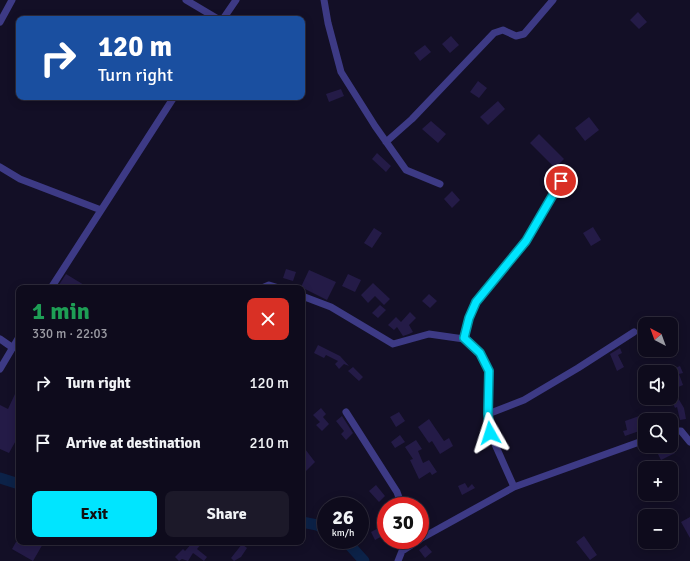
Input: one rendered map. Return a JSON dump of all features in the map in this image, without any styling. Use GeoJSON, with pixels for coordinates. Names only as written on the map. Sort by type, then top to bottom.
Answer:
{"type":"FeatureCollection","features":[{"type":"Feature","properties":{"kind":"street"},"geometry":{"type":"LineString","coordinates":[[0,22],[12,0]]}},
{"type":"Feature","properties":{"kind":"street"},"geometry":{"type":"LineString","coordinates":[[186,0],[213,16]]}},
{"type":"Feature","properties":{"kind":"street"},"geometry":{"type":"LineString","coordinates":[[225,16],[236,0]]}},
{"type":"Feature","properties":{"kind":"street"},"geometry":{"type":"LineString","coordinates":[[324,0],[328,23],[341,72],[406,170],[440,184]]}},
{"type":"Feature","properties":{"kind":"street"},"geometry":{"type":"LineString","coordinates":[[386,142],[412,119],[494,33],[503,30],[516,36],[524,34],[553,0]]}},
{"type":"Feature","properties":{"kind":"street"},"geometry":{"type":"LineString","coordinates":[[53,285],[172,100]]}},
{"type":"Feature","properties":{"kind":"street"},"geometry":{"type":"LineString","coordinates":[[0,167],[20,179],[101,210]]}},
{"type":"Feature","properties":{"kind":"street"},"geometry":{"type":"LineString","coordinates":[[464,338],[469,318],[476,302],[526,241],[561,181]]}},
{"type":"Feature","properties":{"kind":"street"},"geometry":{"type":"LineString","coordinates":[[305,297],[331,307],[394,344],[429,334],[464,338],[480,353],[489,371],[488,414],[490,433],[514,487]]}},
{"type":"Feature","properties":{"kind":"street"},"geometry":{"type":"LineString","coordinates":[[488,414],[524,400],[634,332]]}},
{"type":"Feature","properties":{"kind":"street"},"geometry":{"type":"LineString","coordinates":[[0,339],[12,348]]}},
{"type":"Feature","properties":{"kind":"street"},"geometry":{"type":"LineString","coordinates":[[0,369],[16,343]]}},
{"type":"Feature","properties":{"kind":"street"},"geometry":{"type":"LineString","coordinates":[[346,412],[394,486],[398,497]]}},
{"type":"Feature","properties":{"kind":"street"},"geometry":{"type":"LineString","coordinates":[[678,431],[681,431],[690,442]]}},
{"type":"Feature","properties":{"kind":"street"},"geometry":{"type":"LineString","coordinates":[[429,534],[514,487],[638,443]]}},
{"type":"Feature","properties":{"kind":"street"},"geometry":{"type":"LineString","coordinates":[[398,561],[402,551],[405,549]]}},
{"type":"Feature","properties":{"kind":"building"},"geometry":{"type":"Polygon","coordinates":[[[638,12],[647,22],[639,29],[630,20],[638,12]]]}},
{"type":"Feature","properties":{"kind":"building"},"geometry":{"type":"Polygon","coordinates":[[[451,36],[459,45],[450,53],[442,44],[451,36]]]}},
{"type":"Feature","properties":{"kind":"building"},"geometry":{"type":"Polygon","coordinates":[[[425,45],[431,52],[420,61],[414,53],[425,45]]]}},
{"type":"Feature","properties":{"kind":"building"},"geometry":{"type":"Polygon","coordinates":[[[478,81],[487,88],[479,98],[470,92],[478,81]]]}},
{"type":"Feature","properties":{"kind":"building"},"geometry":{"type":"Polygon","coordinates":[[[341,89],[344,96],[329,102],[326,94],[341,89]]]}},
{"type":"Feature","properties":{"kind":"building"},"geometry":{"type":"Polygon","coordinates":[[[498,101],[505,109],[488,125],[480,117],[498,101]]]}},
{"type":"Feature","properties":{"kind":"building"},"geometry":{"type":"Polygon","coordinates":[[[589,117],[599,130],[585,141],[575,128],[589,117]]]}},
{"type":"Feature","properties":{"kind":"building"},"geometry":{"type":"Polygon","coordinates":[[[431,121],[446,134],[438,143],[422,129],[431,121]]]}},
{"type":"Feature","properties":{"kind":"building"},"geometry":{"type":"Polygon","coordinates":[[[539,134],[564,159],[555,168],[530,143],[539,134]]]}},
{"type":"Feature","properties":{"kind":"building"},"geometry":{"type":"Polygon","coordinates":[[[377,153],[391,166],[386,172],[372,159],[377,153]]]}},
{"type":"Feature","properties":{"kind":"building"},"geometry":{"type":"Polygon","coordinates":[[[452,191],[460,200],[452,208],[444,199],[452,191]]]}},
{"type":"Feature","properties":{"kind":"building"},"geometry":{"type":"Polygon","coordinates":[[[593,227],[601,240],[591,246],[583,233],[593,227]]]}},
{"type":"Feature","properties":{"kind":"building"},"geometry":{"type":"Polygon","coordinates":[[[374,228],[382,233],[372,248],[364,243],[374,228]]]}},
{"type":"Feature","properties":{"kind":"building"},"geometry":{"type":"Polygon","coordinates":[[[286,269],[296,272],[293,281],[283,278],[286,269]]]}},
{"type":"Feature","properties":{"kind":"building"},"geometry":{"type":"Polygon","coordinates":[[[309,270],[336,282],[327,300],[305,289],[305,285],[302,285],[309,270]]]}},
{"type":"Feature","properties":{"kind":"building"},"geometry":{"type":"Polygon","coordinates":[[[66,274],[84,285],[59,285],[66,274]]]}},
{"type":"Feature","properties":{"kind":"building"},"geometry":{"type":"Polygon","coordinates":[[[348,274],[361,280],[355,292],[342,286],[348,274]]]}},
{"type":"Feature","properties":{"kind":"building"},"geometry":{"type":"Polygon","coordinates":[[[373,283],[390,299],[384,305],[375,296],[368,303],[361,295],[373,283]]]}},
{"type":"Feature","properties":{"kind":"building"},"geometry":{"type":"Polygon","coordinates":[[[429,294],[437,301],[430,308],[422,301],[429,294]]]}},
{"type":"Feature","properties":{"kind":"building"},"geometry":{"type":"Polygon","coordinates":[[[380,305],[386,310],[378,318],[372,313],[380,305]]]}},
{"type":"Feature","properties":{"kind":"building"},"geometry":{"type":"Polygon","coordinates":[[[410,312],[416,318],[409,325],[413,332],[403,336],[397,327],[394,330],[388,325],[396,317],[401,322],[410,312]]]}},
{"type":"Feature","properties":{"kind":"building"},"geometry":{"type":"Polygon","coordinates":[[[318,345],[340,356],[349,366],[344,364],[339,369],[335,364],[338,361],[326,355],[324,358],[314,353],[318,345]]]}},
{"type":"Feature","properties":{"kind":"building"},"geometry":{"type":"Polygon","coordinates":[[[620,348],[622,353],[618,355],[624,367],[617,371],[610,354],[620,348]]]}},
{"type":"Feature","properties":{"kind":"building"},"geometry":{"type":"Polygon","coordinates":[[[680,366],[683,373],[679,374],[683,385],[678,387],[678,367],[680,366]]]}},
{"type":"Feature","properties":{"kind":"building"},"geometry":{"type":"Polygon","coordinates":[[[353,367],[363,377],[359,381],[348,371],[353,367]]]}},
{"type":"Feature","properties":{"kind":"building"},"geometry":{"type":"Polygon","coordinates":[[[16,394],[16,440],[9,453],[0,449],[0,405],[8,409],[16,394]]]}},
{"type":"Feature","properties":{"kind":"building"},"geometry":{"type":"Polygon","coordinates":[[[678,398],[684,408],[686,419],[680,420],[677,407],[675,408],[674,405],[678,405],[678,398]]]}},
{"type":"Feature","properties":{"kind":"building"},"geometry":{"type":"Polygon","coordinates":[[[321,408],[326,414],[323,417],[329,424],[322,431],[316,425],[320,422],[313,415],[321,408]]]}},
{"type":"Feature","properties":{"kind":"building"},"geometry":{"type":"Polygon","coordinates":[[[399,412],[405,421],[396,427],[390,417],[399,412]]]}},
{"type":"Feature","properties":{"kind":"building"},"geometry":{"type":"Polygon","coordinates":[[[342,416],[353,433],[346,440],[341,434],[344,431],[336,421],[342,416]]]}},
{"type":"Feature","properties":{"kind":"building"},"geometry":{"type":"Polygon","coordinates":[[[638,416],[638,431],[625,436],[623,431],[627,430],[625,421],[638,416]]]}},
{"type":"Feature","properties":{"kind":"building"},"geometry":{"type":"Polygon","coordinates":[[[429,419],[444,441],[449,438],[453,446],[440,454],[432,441],[429,443],[418,427],[429,419]]]}},
{"type":"Feature","properties":{"kind":"building"},"geometry":{"type":"Polygon","coordinates":[[[400,435],[405,442],[395,448],[391,442],[400,435]]]}},
{"type":"Feature","properties":{"kind":"building"},"geometry":{"type":"Polygon","coordinates":[[[416,440],[422,449],[418,451],[423,463],[429,460],[437,472],[432,475],[430,472],[419,479],[410,460],[413,459],[405,447],[416,440]]]}},
{"type":"Feature","properties":{"kind":"building"},"geometry":{"type":"Polygon","coordinates":[[[305,449],[315,462],[306,471],[305,449]]]}},
{"type":"Feature","properties":{"kind":"building"},"geometry":{"type":"Polygon","coordinates":[[[658,453],[675,453],[661,460],[658,453]]]}},
{"type":"Feature","properties":{"kind":"building"},"geometry":{"type":"Polygon","coordinates":[[[465,483],[468,488],[472,484],[475,488],[462,495],[458,486],[465,483]]]}},
{"type":"Feature","properties":{"kind":"building"},"geometry":{"type":"Polygon","coordinates":[[[376,485],[385,496],[377,497],[377,500],[369,491],[376,485]]]}},
{"type":"Feature","properties":{"kind":"building"},"geometry":{"type":"Polygon","coordinates":[[[690,517],[690,538],[681,522],[690,517]]]}},
{"type":"Feature","properties":{"kind":"building"},"geometry":{"type":"Polygon","coordinates":[[[377,529],[377,539],[375,540],[371,532],[377,529]]]}},
{"type":"Feature","properties":{"kind":"building"},"geometry":{"type":"Polygon","coordinates":[[[584,536],[597,555],[590,560],[576,542],[584,536]]]}},
{"type":"Feature","properties":{"kind":"building"},"geometry":{"type":"Polygon","coordinates":[[[16,542],[16,545],[42,545],[33,561],[12,549],[16,542]]]}},
{"type":"Feature","properties":{"kind":"building"},"geometry":{"type":"Polygon","coordinates":[[[190,545],[200,545],[197,549],[207,557],[204,561],[193,553],[188,561],[182,559],[179,561],[175,557],[183,549],[185,551],[190,545]]]}},
{"type":"Feature","properties":{"kind":"building"},"geometry":{"type":"Polygon","coordinates":[[[241,545],[247,548],[241,557],[234,561],[231,558],[241,545]]]}},
{"type":"Feature","properties":{"kind":"building"},"geometry":{"type":"Polygon","coordinates":[[[429,548],[432,552],[425,558],[419,550],[429,548]]]}},
{"type":"Feature","properties":{"kind":"waterway"},"geometry":{"type":"LineString","coordinates":[[0,478],[16,483]]}},
{"type":"Feature","properties":{"kind":"waterway"},"geometry":{"type":"LineString","coordinates":[[305,523],[317,525]]}},
{"type":"Feature","properties":{"kind":"waterway"},"geometry":{"type":"LineString","coordinates":[[353,549],[364,561]]}},
{"type":"Feature","properties":{"kind":"route"},"geometry":{"type":"LineString","coordinates":[[490,433],[488,414],[490,386],[489,371],[480,353],[464,338],[469,318],[476,302],[526,241],[561,181]]}}]}
